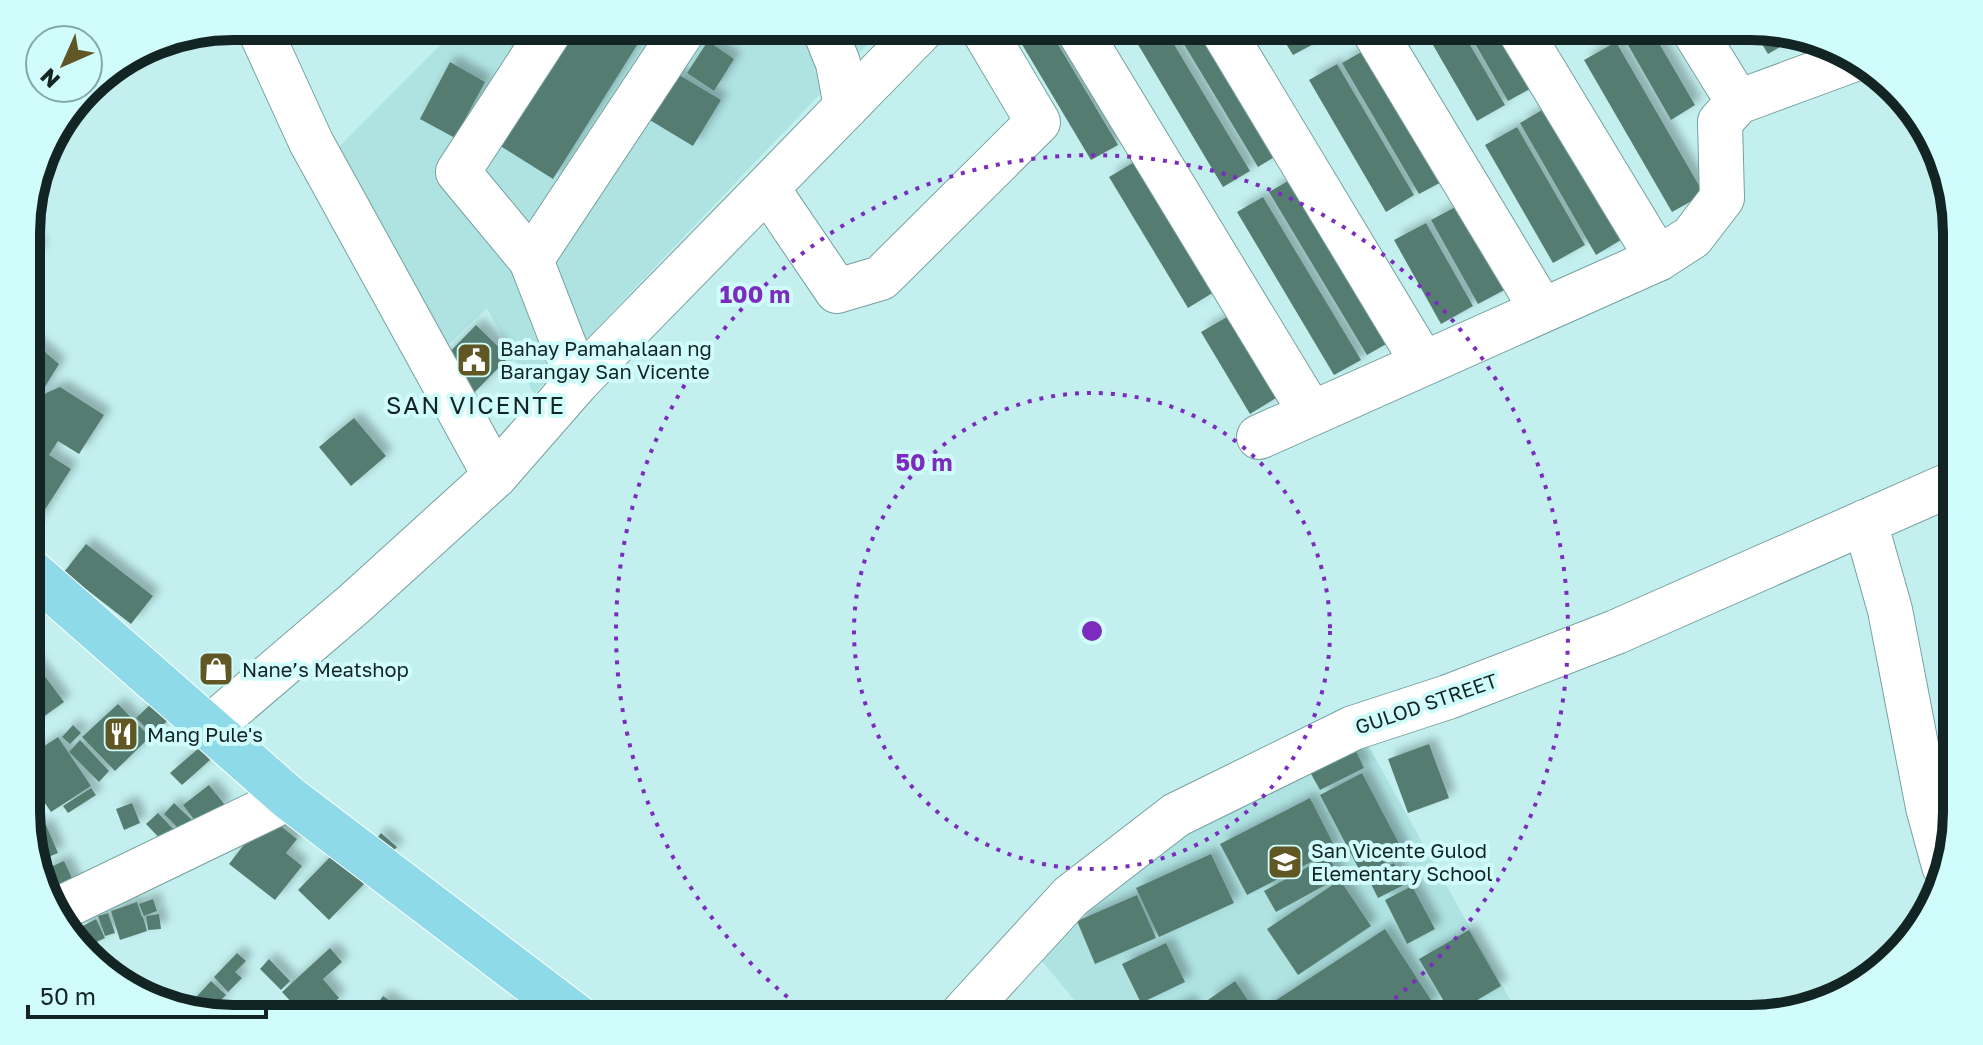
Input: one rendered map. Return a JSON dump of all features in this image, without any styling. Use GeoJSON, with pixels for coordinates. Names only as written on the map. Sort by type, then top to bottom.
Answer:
{"type":"FeatureCollection","features":[{"type":"Feature","properties":{"kind":"main road"},"geometry":{"type":"LineString","coordinates":[[40,579],[289,798],[562,1005]]}},
{"type":"Feature","properties":{"kind":"street"},"geometry":{"type":"LineString","coordinates":[[264,40],[311,142],[495,476]]}},
{"type":"Feature","properties":{"kind":"street"},"geometry":{"type":"LineString","coordinates":[[544,40],[458,172],[531,260],[578,381]]}},
{"type":"Feature","properties":{"kind":"street"},"geometry":{"type":"LineString","coordinates":[[531,260],[677,40]]}},
{"type":"Feature","properties":{"kind":"street"},"geometry":{"type":"LineString","coordinates":[[829,40],[838,63],[846,107]]}},
{"type":"Feature","properties":{"kind":"street"},"geometry":{"type":"LineString","coordinates":[[210,727],[354,604],[495,476],[578,381],[911,40]]}},
{"type":"Feature","properties":{"kind":"street"},"geometry":{"type":"LineString","coordinates":[[767,188],[837,291],[881,278],[1038,122],[989,40]]}},
{"type":"Feature","properties":{"kind":"street"},"geometry":{"type":"LineString","coordinates":[[1085,40],[1311,413]]}},
{"type":"Feature","properties":{"kind":"street"},"geometry":{"type":"LineString","coordinates":[[1228,40],[1423,363]]}},
{"type":"Feature","properties":{"kind":"street"},"geometry":{"type":"LineString","coordinates":[[1379,40],[1542,310]]}},
{"type":"Feature","properties":{"kind":"street"},"geometry":{"type":"LineString","coordinates":[[1525,40],[1658,259]]}},
{"type":"Feature","properties":{"kind":"street"},"geometry":{"type":"LineString","coordinates":[[1700,40],[1738,102]]}},
{"type":"Feature","properties":{"kind":"street"},"geometry":{"type":"LineString","coordinates":[[1259,437],[1658,259],[1692,237],[1722,198],[1720,122],[1738,102],[1842,64]]}},
{"type":"Feature","properties":{"kind":"street","name":"GULOD STREET"},"geometry":{"type":"LineString","coordinates":[[971,1005],[1071,896],[1176,815],[1353,728],[1448,697],[1616,632],[1865,522],[1943,498]]}},
{"type":"Feature","properties":{"kind":"street"},"geometry":{"type":"LineString","coordinates":[[1865,522],[1890,610],[1928,807],[1939,847]]}},
{"type":"Feature","properties":{"kind":"street"},"geometry":{"type":"LineString","coordinates":[[65,906],[289,798]]}},
{"type":"Feature","properties":{"kind":"shaded area"},"geometry":{"type":"Polygon","coordinates":[[[445,40],[872,40],[534,394],[487,308],[437,355],[329,157],[445,40]]]}},
{"type":"Feature","properties":{"kind":"shaded area","name":"San Vicente Gulod Elementary School"},"geometry":{"type":"Polygon","coordinates":[[[1364,738],[1513,1005],[1078,1005],[1037,955],[1190,820],[1364,738]]]}},
{"type":"Feature","properties":{"kind":"building"},"geometry":{"type":"Polygon","coordinates":[[[554,40],[640,40],[553,179],[491,140],[554,40]]]}},
{"type":"Feature","properties":{"kind":"building"},"geometry":{"type":"Polygon","coordinates":[[[1019,40],[1055,40],[1118,145],[1091,160],[1019,40]]]}},
{"type":"Feature","properties":{"kind":"building"},"geometry":{"type":"Polygon","coordinates":[[[1135,40],[1171,40],[1250,171],[1223,187],[1135,40]]]}},
{"type":"Feature","properties":{"kind":"building"},"geometry":{"type":"Polygon","coordinates":[[[1181,40],[1217,40],[1284,151],[1258,167],[1181,40]]]}},
{"type":"Feature","properties":{"kind":"building"},"geometry":{"type":"Polygon","coordinates":[[[1284,40],[1321,40],[1293,55],[1284,40]]]}},
{"type":"Feature","properties":{"kind":"building"},"geometry":{"type":"Polygon","coordinates":[[[1430,40],[1467,40],[1505,105],[1477,121],[1430,40]]]}},
{"type":"Feature","properties":{"kind":"building"},"geometry":{"type":"Polygon","coordinates":[[[1473,40],[1511,40],[1537,85],[1508,101],[1473,40]]]}},
{"type":"Feature","properties":{"kind":"building"},"geometry":{"type":"Polygon","coordinates":[[[1625,40],[1657,40],[1695,105],[1671,120],[1625,40]]]}},
{"type":"Feature","properties":{"kind":"building"},"geometry":{"type":"Polygon","coordinates":[[[1760,40],[1786,44],[1768,54],[1760,40]]]}},
{"type":"Feature","properties":{"kind":"building"},"geometry":{"type":"Polygon","coordinates":[[[708,41],[734,59],[714,91],[687,73],[708,41]]]}},
{"type":"Feature","properties":{"kind":"building"},"geometry":{"type":"Polygon","coordinates":[[[1616,42],[1704,194],[1672,212],[1584,60],[1616,42]]]}},
{"type":"Feature","properties":{"kind":"building"},"geometry":{"type":"Polygon","coordinates":[[[1370,47],[1447,179],[1419,194],[1342,63],[1370,47]]]}},
{"type":"Feature","properties":{"kind":"building"},"geometry":{"type":"Polygon","coordinates":[[[450,62],[485,82],[455,138],[420,119],[450,62]]]}},
{"type":"Feature","properties":{"kind":"building"},"geometry":{"type":"Polygon","coordinates":[[[1337,64],[1414,195],[1386,212],[1309,80],[1337,64]]]}},
{"type":"Feature","properties":{"kind":"building"},"geometry":{"type":"Polygon","coordinates":[[[676,73],[721,100],[693,146],[648,119],[676,73]]]}},
{"type":"Feature","properties":{"kind":"building"},"geometry":{"type":"Polygon","coordinates":[[[1547,107],[1624,238],[1596,255],[1520,123],[1547,107]]]}},
{"type":"Feature","properties":{"kind":"building"},"geometry":{"type":"Polygon","coordinates":[[[1517,127],[1585,245],[1553,263],[1485,145],[1517,127]]]}},
{"type":"Feature","properties":{"kind":"building"},"geometry":{"type":"Polygon","coordinates":[[[1136,161],[1214,292],[1188,308],[1109,177],[1136,161]]]}},
{"type":"Feature","properties":{"kind":"building"},"geometry":{"type":"Polygon","coordinates":[[[1295,177],[1393,340],[1367,355],[1269,192],[1295,177]]]}},
{"type":"Feature","properties":{"kind":"building"},"geometry":{"type":"Polygon","coordinates":[[[1263,197],[1361,360],[1334,375],[1237,212],[1263,197]]]}},
{"type":"Feature","properties":{"kind":"building"},"geometry":{"type":"Polygon","coordinates":[[[1463,203],[1510,287],[1478,304],[1431,220],[1463,203]]]}},
{"type":"Feature","properties":{"kind":"building"},"geometry":{"type":"Polygon","coordinates":[[[1426,223],[1473,306],[1441,324],[1394,240],[1426,223]]]}},
{"type":"Feature","properties":{"kind":"building"},"geometry":{"type":"Polygon","coordinates":[[[1227,317],[1276,398],[1250,414],[1201,332],[1227,317]]]}},
{"type":"Feature","properties":{"kind":"building","name":"Bahay Pamahalaan ng Barangay San Vicente"},"geometry":{"type":"Polygon","coordinates":[[[476,325],[509,357],[472,395],[439,363],[476,325]]]}},
{"type":"Feature","properties":{"kind":"building"},"geometry":{"type":"Polygon","coordinates":[[[40,348],[59,364],[40,395],[40,348]]]}},
{"type":"Feature","properties":{"kind":"building"},"geometry":{"type":"Polygon","coordinates":[[[60,387],[104,415],[79,454],[58,441],[49,455],[71,469],[40,517],[40,402],[46,393],[60,387]]]}},
{"type":"Feature","properties":{"kind":"building"},"geometry":{"type":"Polygon","coordinates":[[[354,418],[386,456],[351,486],[319,447],[354,418]]]}},
{"type":"Feature","properties":{"kind":"building"},"geometry":{"type":"Polygon","coordinates":[[[86,544],[153,596],[131,624],[64,572],[86,544]]]}},
{"type":"Feature","properties":{"kind":"building"},"geometry":{"type":"Polygon","coordinates":[[[40,670],[64,702],[40,719],[40,670]]]}},
{"type":"Feature","properties":{"kind":"building"},"geometry":{"type":"Polygon","coordinates":[[[118,704],[150,737],[115,771],[82,737],[118,704]]]}},
{"type":"Feature","properties":{"kind":"building"},"geometry":{"type":"Polygon","coordinates":[[[151,704],[167,721],[153,735],[136,718],[151,704]]]}},
{"type":"Feature","properties":{"kind":"building"},"geometry":{"type":"Polygon","coordinates":[[[73,725],[81,733],[70,744],[62,737],[73,725]]]}},
{"type":"Feature","properties":{"kind":"building"},"geometry":{"type":"Polygon","coordinates":[[[58,737],[91,786],[51,812],[40,796],[40,749],[58,737]]]}},
{"type":"Feature","properties":{"kind":"building"},"geometry":{"type":"Polygon","coordinates":[[[80,740],[109,771],[99,782],[69,752],[80,740]]]}},
{"type":"Feature","properties":{"kind":"building"},"geometry":{"type":"Polygon","coordinates":[[[1429,744],[1449,798],[1408,813],[1388,759],[1429,744]]]}},
{"type":"Feature","properties":{"kind":"building"},"geometry":{"type":"Polygon","coordinates":[[[199,748],[210,760],[182,785],[170,773],[199,748]]]}},
{"type":"Feature","properties":{"kind":"building"},"geometry":{"type":"Polygon","coordinates":[[[1355,749],[1364,768],[1320,790],[1310,772],[1355,749]]]}},
{"type":"Feature","properties":{"kind":"building"},"geometry":{"type":"Polygon","coordinates":[[[1362,773],[1404,853],[1362,875],[1320,795],[1362,773]]]}},
{"type":"Feature","properties":{"kind":"building"},"geometry":{"type":"Polygon","coordinates":[[[209,785],[225,805],[199,826],[183,805],[209,785]]]}},
{"type":"Feature","properties":{"kind":"building"},"geometry":{"type":"Polygon","coordinates":[[[91,788],[96,795],[68,813],[63,806],[91,788]]]}},
{"type":"Feature","properties":{"kind":"building"},"geometry":{"type":"Polygon","coordinates":[[[1310,798],[1336,849],[1247,895],[1220,844],[1310,798]]]}},
{"type":"Feature","properties":{"kind":"building"},"geometry":{"type":"Polygon","coordinates":[[[132,803],[140,823],[124,830],[116,809],[132,803]]]}},
{"type":"Feature","properties":{"kind":"building"},"geometry":{"type":"Polygon","coordinates":[[[174,803],[194,822],[183,833],[164,814],[174,803]]]}},
{"type":"Feature","properties":{"kind":"building"},"geometry":{"type":"Polygon","coordinates":[[[158,813],[178,834],[167,846],[146,824],[158,813]]]}},
{"type":"Feature","properties":{"kind":"building"},"geometry":{"type":"Polygon","coordinates":[[[267,815],[297,839],[286,853],[302,866],[275,900],[229,864],[267,815]]]}},
{"type":"Feature","properties":{"kind":"building"},"geometry":{"type":"Polygon","coordinates":[[[46,825],[58,853],[46,858],[42,837],[41,827],[46,825]]]}},
{"type":"Feature","properties":{"kind":"building"},"geometry":{"type":"Polygon","coordinates":[[[381,833],[397,847],[390,855],[374,842],[381,833]]]}},
{"type":"Feature","properties":{"kind":"building"},"geometry":{"type":"Polygon","coordinates":[[[333,854],[364,884],[329,920],[298,890],[333,854]]]}},
{"type":"Feature","properties":{"kind":"building"},"geometry":{"type":"Polygon","coordinates":[[[1211,854],[1234,903],[1159,937],[1136,888],[1211,854]]]}},
{"type":"Feature","properties":{"kind":"building"},"geometry":{"type":"Polygon","coordinates":[[[1328,856],[1340,877],[1276,912],[1264,891],[1328,856]]]}},
{"type":"Feature","properties":{"kind":"building"},"geometry":{"type":"Polygon","coordinates":[[[64,861],[80,895],[63,902],[49,868],[64,861]]]}},
{"type":"Feature","properties":{"kind":"building"},"geometry":{"type":"Polygon","coordinates":[[[1394,863],[1404,885],[1378,898],[1367,876],[1394,863]]]}},
{"type":"Feature","properties":{"kind":"building"},"geometry":{"type":"Polygon","coordinates":[[[1340,880],[1371,926],[1298,975],[1267,929],[1340,880]]]}},
{"type":"Feature","properties":{"kind":"building"},"geometry":{"type":"Polygon","coordinates":[[[1412,886],[1435,929],[1407,944],[1385,900],[1412,886]]]}},
{"type":"Feature","properties":{"kind":"building"},"geometry":{"type":"Polygon","coordinates":[[[1137,895],[1156,938],[1095,964],[1077,921],[1137,895]]]}},
{"type":"Feature","properties":{"kind":"building"},"geometry":{"type":"Polygon","coordinates":[[[153,899],[157,911],[144,916],[139,904],[153,899]]]}},
{"type":"Feature","properties":{"kind":"building"},"geometry":{"type":"Polygon","coordinates":[[[137,902],[147,931],[120,940],[111,911],[137,902]]]}},
{"type":"Feature","properties":{"kind":"building"},"geometry":{"type":"Polygon","coordinates":[[[108,913],[115,933],[105,936],[98,916],[108,913]]]}},
{"type":"Feature","properties":{"kind":"building"},"geometry":{"type":"Polygon","coordinates":[[[159,914],[161,929],[148,930],[146,916],[159,914]]]}},
{"type":"Feature","properties":{"kind":"building"},"geometry":{"type":"Polygon","coordinates":[[[96,919],[105,938],[93,944],[80,928],[96,919]]]}},
{"type":"Feature","properties":{"kind":"building"},"geometry":{"type":"Polygon","coordinates":[[[1385,929],[1433,1003],[1430,1005],[1269,1005],[1385,929]]]}},
{"type":"Feature","properties":{"kind":"building"},"geometry":{"type":"Polygon","coordinates":[[[1469,930],[1501,986],[1469,1005],[1446,1005],[1419,959],[1469,930]]]}},
{"type":"Feature","properties":{"kind":"building"},"geometry":{"type":"Polygon","coordinates":[[[1166,943],[1185,982],[1141,1003],[1122,964],[1166,943]]]}},
{"type":"Feature","properties":{"kind":"building"},"geometry":{"type":"Polygon","coordinates":[[[330,948],[342,962],[323,979],[339,998],[331,1005],[294,1005],[282,992],[330,948]]]}},
{"type":"Feature","properties":{"kind":"building"},"geometry":{"type":"Polygon","coordinates":[[[237,953],[246,961],[235,972],[242,978],[228,992],[214,977],[237,953]]]}},
{"type":"Feature","properties":{"kind":"building"},"geometry":{"type":"Polygon","coordinates":[[[269,959],[290,981],[281,990],[260,969],[269,959]]]}},
{"type":"Feature","properties":{"kind":"building"},"geometry":{"type":"Polygon","coordinates":[[[211,981],[226,995],[217,1004],[193,1000],[211,981]]]}},
{"type":"Feature","properties":{"kind":"building"},"geometry":{"type":"Polygon","coordinates":[[[1235,981],[1251,1005],[1211,1005],[1208,1000],[1235,981]]]}},
{"type":"Feature","properties":{"kind":"building"},"geometry":{"type":"Polygon","coordinates":[[[383,996],[396,1005],[377,1005],[383,996]]]}},
{"type":"Feature","properties":{"kind":"place","name":"Bahay Pamahalaan ng Barangay San Vicente"},"geometry":{"type":"Point","coordinates":[474,360]}},
{"type":"Feature","properties":{"kind":"place","name":"Nane’s Meatshop"},"geometry":{"type":"Point","coordinates":[216,669]}},
{"type":"Feature","properties":{"kind":"place","name":"Mang Pule's"},"geometry":{"type":"Point","coordinates":[121,734]}},
{"type":"Feature","properties":{"kind":"place","name":"San Vicente Gulod Elementary School"},"geometry":{"type":"Point","coordinates":[1285,862]}},
{"type":"Feature","properties":{"kind":"district","name":"SAN VICENTE"},"geometry":{"type":"Point","coordinates":[476,404]}}]}
